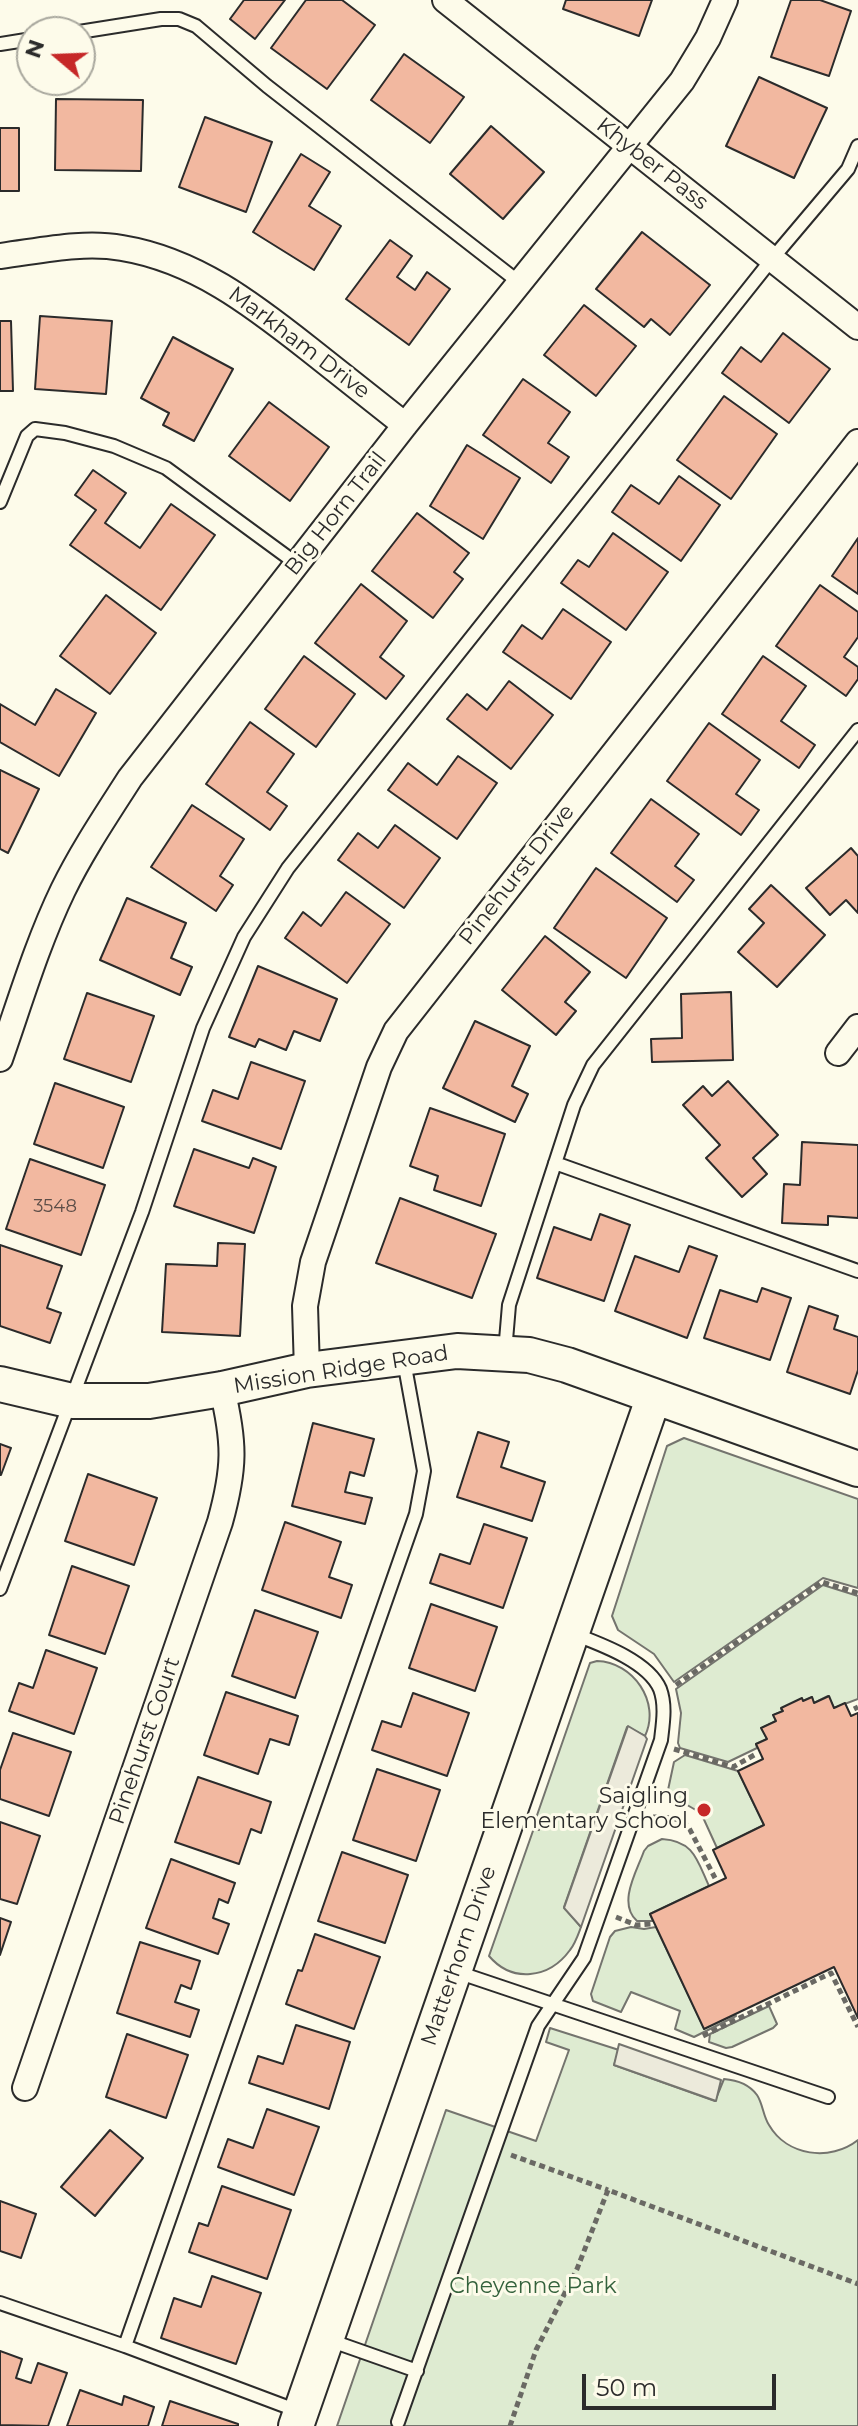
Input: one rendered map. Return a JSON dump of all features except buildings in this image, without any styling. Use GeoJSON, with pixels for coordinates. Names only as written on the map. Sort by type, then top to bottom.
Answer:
{"type":"FeatureCollection","features":[{"type":"Feature","properties":{"kind":"street","name":"Khyber Pass"},"geometry":{"type":"LineString","coordinates":[[445,0],[858,327]]}},
{"type":"Feature","properties":{"kind":"street","name":"Big Horn Trail"},"geometry":{"type":"LineString","coordinates":[[0,1059],[34,959],[63,889],[130,778],[405,425],[682,81],[708,38],[725,0]]}},
{"type":"Feature","properties":{"kind":"street","name":"Markham Drive"},"geometry":{"type":"LineString","coordinates":[[0,256],[70,247],[120,247],[162,257],[214,280],[254,305],[405,425]]}},
{"type":"Feature","properties":{"kind":"street","name":"Pinehurst Drive"},"geometry":{"type":"LineString","coordinates":[[307,1370],[305,1306],[313,1262],[379,1067],[396,1031],[858,442]]}},
{"type":"Feature","properties":{"kind":"street"},"geometry":{"type":"LineString","coordinates":[[838,1053],[858,1027]]}},
{"type":"Feature","properties":{"kind":"street","name":"Mission Ridge Road"},"geometry":{"type":"LineString","coordinates":[[0,1384],[72,1401],[149,1401],[307,1370],[403,1356],[457,1351],[505,1352],[567,1365],[858,1469]]}},
{"type":"Feature","properties":{"kind":"street","name":"Pinehurst Court"},"geometry":{"type":"LineString","coordinates":[[25,2088],[230,1488],[233,1453],[222,1389]]}},
{"type":"Feature","properties":{"kind":"street","name":"Matterhorn Drive"},"geometry":{"type":"LineString","coordinates":[[298,2419],[654,1396]]}},
{"type":"Feature","properties":{"kind":"lane"},"geometry":{"type":"LineString","coordinates":[[96,29],[161,19],[179,19],[196,26],[267,86],[520,283]]}},
{"type":"Feature","properties":{"kind":"lane"},"geometry":{"type":"LineString","coordinates":[[0,1589],[142,1212],[203,1028],[244,937],[288,868],[772,259],[848,169],[858,146]]}},
{"type":"Feature","properties":{"kind":"lane"},"geometry":{"type":"LineString","coordinates":[[0,502],[27,436],[35,429],[65,433],[114,446],[166,468],[297,564]]}},
{"type":"Feature","properties":{"kind":"lane"},"geometry":{"type":"LineString","coordinates":[[505,1352],[509,1305],[574,1105],[593,1065],[858,730]]}},
{"type":"Feature","properties":{"kind":"lane"},"geometry":{"type":"LineString","coordinates":[[555,1163],[858,1271]]}},
{"type":"Feature","properties":{"kind":"lane"},"geometry":{"type":"LineString","coordinates":[[125,2346],[416,1514],[424,1471],[403,1356]]}},
{"type":"Feature","properties":{"kind":"lane"},"geometry":{"type":"LineString","coordinates":[[398,2422],[538,2026],[584,1958],[661,1740],[665,1713],[659,1687],[643,1669],[619,1653],[572,1633]]}},
{"type":"Feature","properties":{"kind":"lane"},"geometry":{"type":"LineString","coordinates":[[454,1971],[828,2097]]}},
{"type":"Feature","properties":{"kind":"lane"},"geometry":{"type":"LineString","coordinates":[[0,2303],[125,2346],[298,2419]]}},
{"type":"Feature","properties":{"kind":"lane"},"geometry":{"type":"LineString","coordinates":[[326,2339],[417,2371]]}},
{"type":"Feature","properties":{"kind":"path"},"geometry":{"type":"LineString","coordinates":[[672,1688],[822,1582],[858,1593]]}},
{"type":"Feature","properties":{"kind":"path"},"geometry":{"type":"LineString","coordinates":[[673,1749],[733,1767],[756,1754]]}},
{"type":"Feature","properties":{"kind":"path"},"geometry":{"type":"LineString","coordinates":[[653,1817],[670,1817],[688,1826],[715,1878]]}},
{"type":"Feature","properties":{"kind":"path"},"geometry":{"type":"LineString","coordinates":[[616,1917],[636,1925],[651,1924]]}},
{"type":"Feature","properties":{"kind":"path"},"geometry":{"type":"LineString","coordinates":[[701,2037],[831,1973],[858,2027]]}},
{"type":"Feature","properties":{"kind":"path"},"geometry":{"type":"LineString","coordinates":[[495,2149],[858,2284]]}},
{"type":"Feature","properties":{"kind":"path"},"geometry":{"type":"LineString","coordinates":[[510,2426],[536,2350],[577,2269],[608,2190]]}},
{"type":"Feature","properties":{"kind":"green space"},"geometry":{"type":"Polygon","coordinates":[[[684,1438],[858,1499],[858,1588],[823,1578],[674,1682],[654,1654],[618,1630],[612,1616],[667,1446],[684,1438]]]}},
{"type":"Feature","properties":{"kind":"green space"},"geometry":{"type":"Polygon","coordinates":[[[823,1585],[858,1596],[858,1699],[834,1708],[828,1696],[814,1703],[812,1697],[781,1709],[783,1711],[774,1715],[776,1721],[762,1728],[767,1739],[756,1744],[757,1748],[728,1762],[680,1748],[681,1713],[676,1689],[823,1585]]]}},
{"type":"Feature","properties":{"kind":"green space"},"geometry":{"type":"Polygon","coordinates":[[[597,1661],[622,1668],[632,1676],[646,1698],[649,1723],[645,1736],[627,1727],[564,1907],[581,1927],[575,1942],[552,1967],[541,1972],[519,1974],[498,1965],[489,1956],[534,1828],[539,1830],[541,1824],[535,1821],[590,1663],[597,1661]]]}},
{"type":"Feature","properties":{"kind":"green space"},"geometry":{"type":"Polygon","coordinates":[[[685,1755],[738,1771],[764,1825],[717,1848],[701,1813],[675,1798],[668,1790],[674,1762],[685,1755]]]}},
{"type":"Feature","properties":{"kind":"green space"},"geometry":{"type":"Polygon","coordinates":[[[662,1839],[688,1848],[709,1886],[650,1914],[653,1921],[637,1921],[629,1905],[630,1887],[644,1851],[662,1839]]]}},
{"type":"Feature","properties":{"kind":"green space"},"geometry":{"type":"Polygon","coordinates":[[[631,1927],[656,1927],[704,2028],[736,2016],[694,2037],[675,2029],[680,2011],[631,1992],[621,2012],[593,2001],[591,1994],[610,1937],[615,1931],[631,1927]]]}},
{"type":"Feature","properties":{"kind":"green space"},"geometry":{"type":"Polygon","coordinates":[[[769,2006],[777,2024],[773,2028],[732,2047],[709,2042],[710,2034],[769,2006]]]}},
{"type":"Feature","properties":{"kind":"green space","name":"Cheyenne Park"},"geometry":{"type":"Polygon","coordinates":[[[550,2028],[619,2050],[614,2065],[715,2101],[724,2079],[742,2083],[757,2095],[767,2121],[777,2135],[798,2149],[822,2153],[847,2147],[858,2140],[858,2426],[337,2426],[446,2110],[536,2141],[569,2050],[546,2042],[550,2028]]]}},
{"type":"Feature","properties":{"kind":"shaded area"},"geometry":{"type":"Polygon","coordinates":[[[628,1726],[647,1739],[581,1927],[564,1908],[628,1726]]]}},
{"type":"Feature","properties":{"kind":"shaded area"},"geometry":{"type":"Polygon","coordinates":[[[619,2044],[721,2080],[716,2101],[614,2065],[619,2044]]]}},
{"type":"Feature","properties":{"kind":"place","name":"Saigling Elementary School"},"geometry":{"type":"Point","coordinates":[704,1810]}}]}
